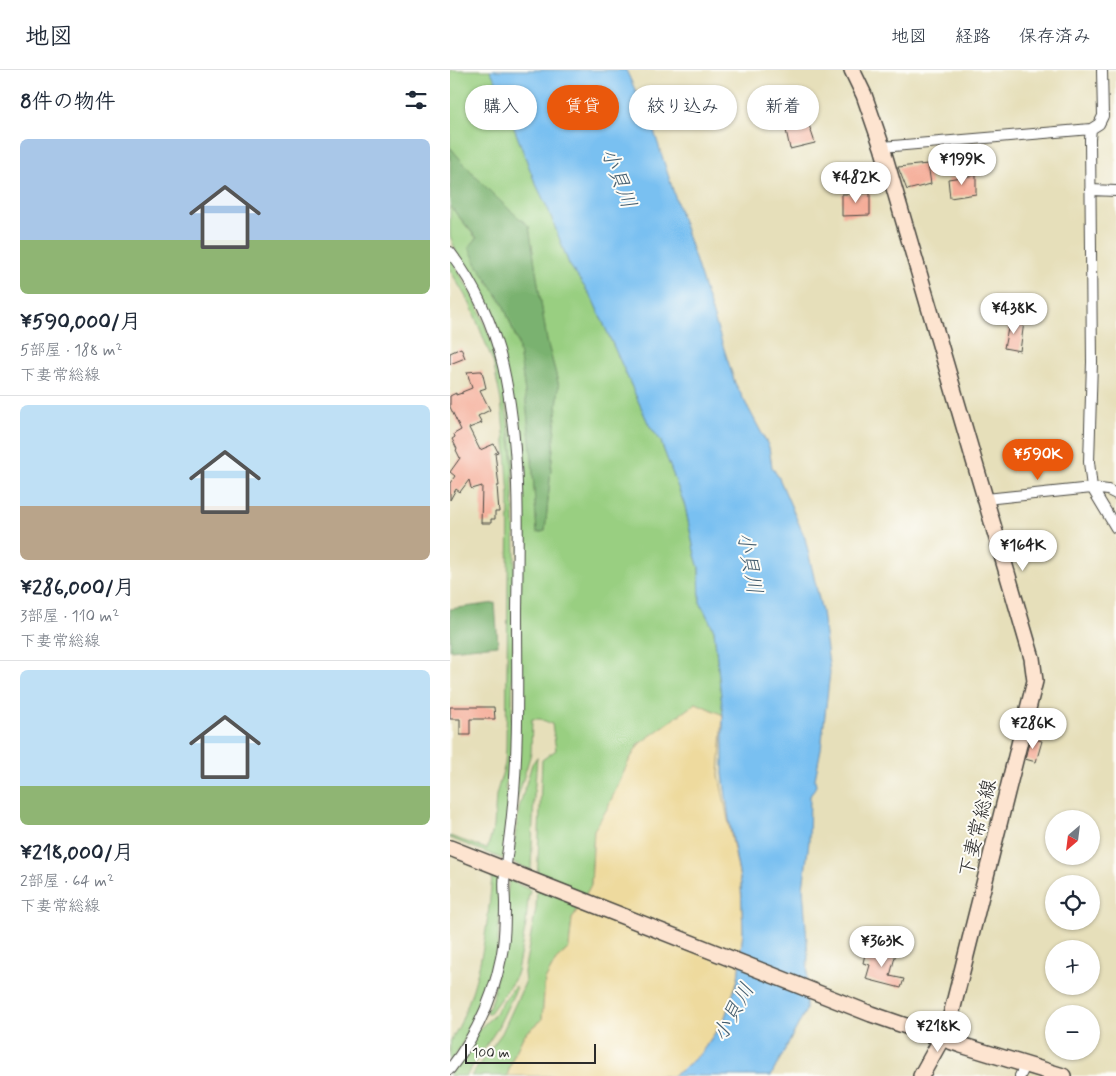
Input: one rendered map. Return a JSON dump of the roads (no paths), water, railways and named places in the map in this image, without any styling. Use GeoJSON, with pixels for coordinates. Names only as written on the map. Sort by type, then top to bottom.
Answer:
{"type":"FeatureCollection","features":[{"type":"Feature","properties":{"kind":"main road","name":"下妻常総線"},"geometry":{"type":"LineString","coordinates":[[852,70],[864,95],[882,147],[1032,658],[1034,681],[950,1019],[921,1076]]}},
{"type":"Feature","properties":{"kind":"main road"},"geometry":{"type":"LineString","coordinates":[[450,848],[871,1014],[942,1038],[1022,1070],[1063,1076]]}},
{"type":"Feature","properties":{"kind":"street"},"geometry":{"type":"LineString","coordinates":[[882,147],[1091,129],[1099,124],[1103,116],[1102,70]]}},
{"type":"Feature","properties":{"kind":"street"},"geometry":{"type":"LineString","coordinates":[[1091,129],[1092,362],[1089,462],[1092,488],[1116,528]]}},
{"type":"Feature","properties":{"kind":"street"},"geometry":{"type":"LineString","coordinates":[[1090,190],[1116,191]]}},
{"type":"Feature","properties":{"kind":"street"},"geometry":{"type":"LineString","coordinates":[[450,252],[472,286],[485,312],[495,336],[503,366],[514,440],[518,533],[516,752],[509,872],[504,875],[504,939],[492,993],[481,1020],[450,1069]]}},
{"type":"Feature","properties":{"kind":"street"},"geometry":{"type":"LineString","coordinates":[[986,499],[1092,488],[1108,490],[1116,494]]}},
{"type":"Feature","properties":{"kind":"water","name":"小貝川"},"geometry":{"type":"Polygon","coordinates":[[[490,70],[626,70],[633,85],[629,85],[629,130],[654,131],[735,383],[769,447],[772,467],[779,478],[805,538],[822,612],[830,672],[821,749],[815,779],[816,786],[810,796],[809,842],[803,888],[808,955],[806,1010],[771,1076],[672,1076],[701,1053],[724,1020],[738,979],[743,931],[741,884],[723,774],[723,715],[714,630],[700,602],[699,568],[685,506],[661,441],[649,425],[592,298],[569,264],[515,130],[537,130],[537,85],[498,85],[490,70]]]}}]}
